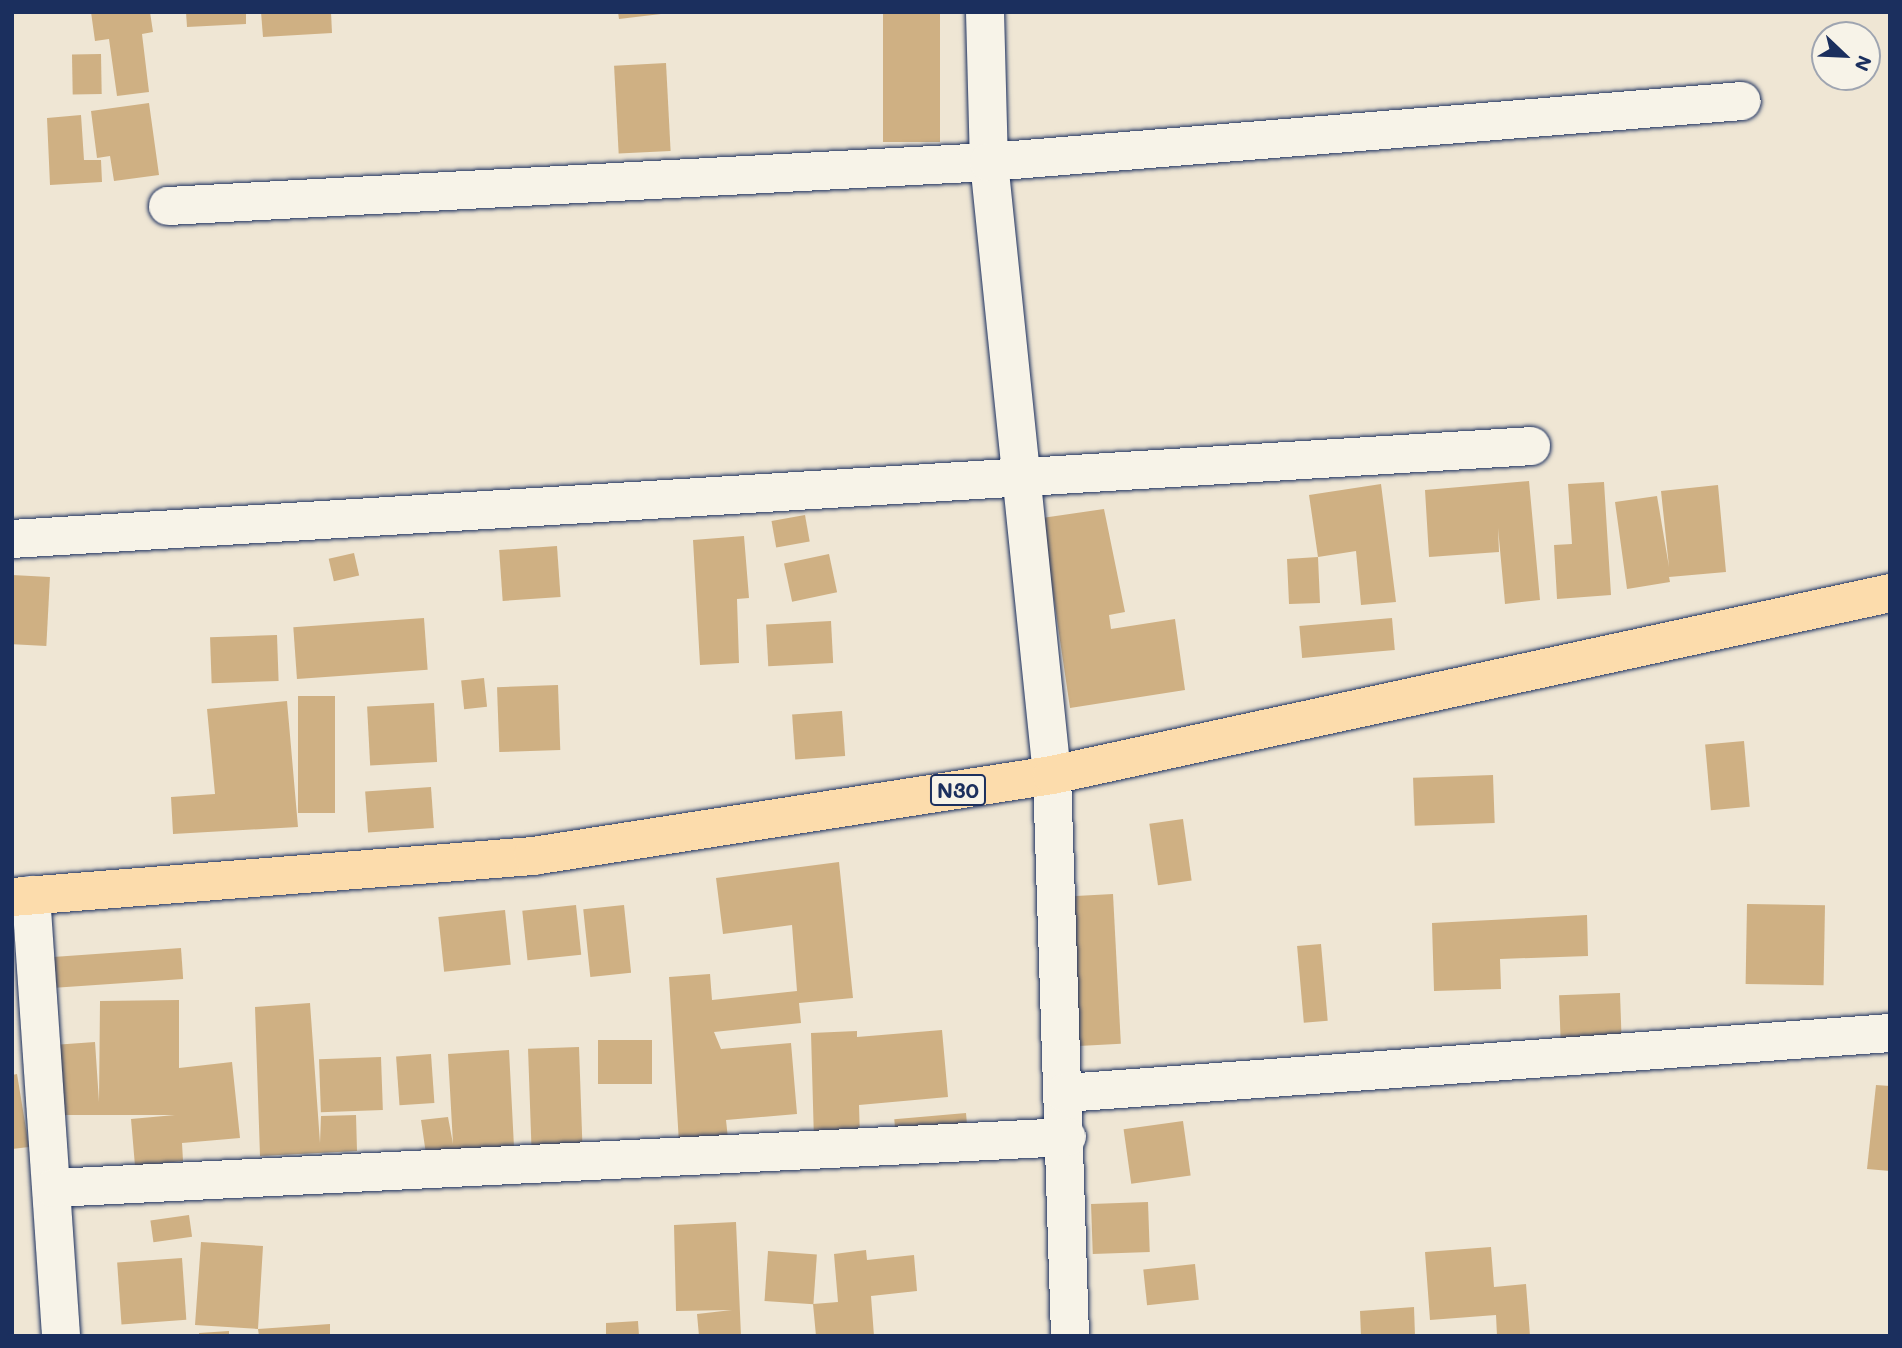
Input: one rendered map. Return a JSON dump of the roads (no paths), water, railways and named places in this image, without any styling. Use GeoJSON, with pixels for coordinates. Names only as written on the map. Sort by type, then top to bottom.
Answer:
{"type":"FeatureCollection","features":[{"type":"Feature","properties":{"kind":"main road","name":"N30"},"geometry":{"type":"LineString","coordinates":[[22,896],[533,856],[1052,775],[1890,593]]}},
{"type":"Feature","properties":{"kind":"street"},"geometry":{"type":"LineString","coordinates":[[985,12],[989,162],[1052,775],[1067,1137],[1070,1336]]}},
{"type":"Feature","properties":{"kind":"street"},"geometry":{"type":"LineString","coordinates":[[168,206],[989,162],[1742,101]]}},
{"type":"Feature","properties":{"kind":"street"},"geometry":{"type":"LineString","coordinates":[[12,539],[1020,473],[1531,446]]}},
{"type":"Feature","properties":{"kind":"street"},"geometry":{"type":"LineString","coordinates":[[22,896],[54,1188],[61,1336]]}},
{"type":"Feature","properties":{"kind":"street"},"geometry":{"type":"LineString","coordinates":[[1065,1093],[1890,1033]]}},
{"type":"Feature","properties":{"kind":"street"},"geometry":{"type":"LineString","coordinates":[[54,1188],[1067,1137]]}}]}
